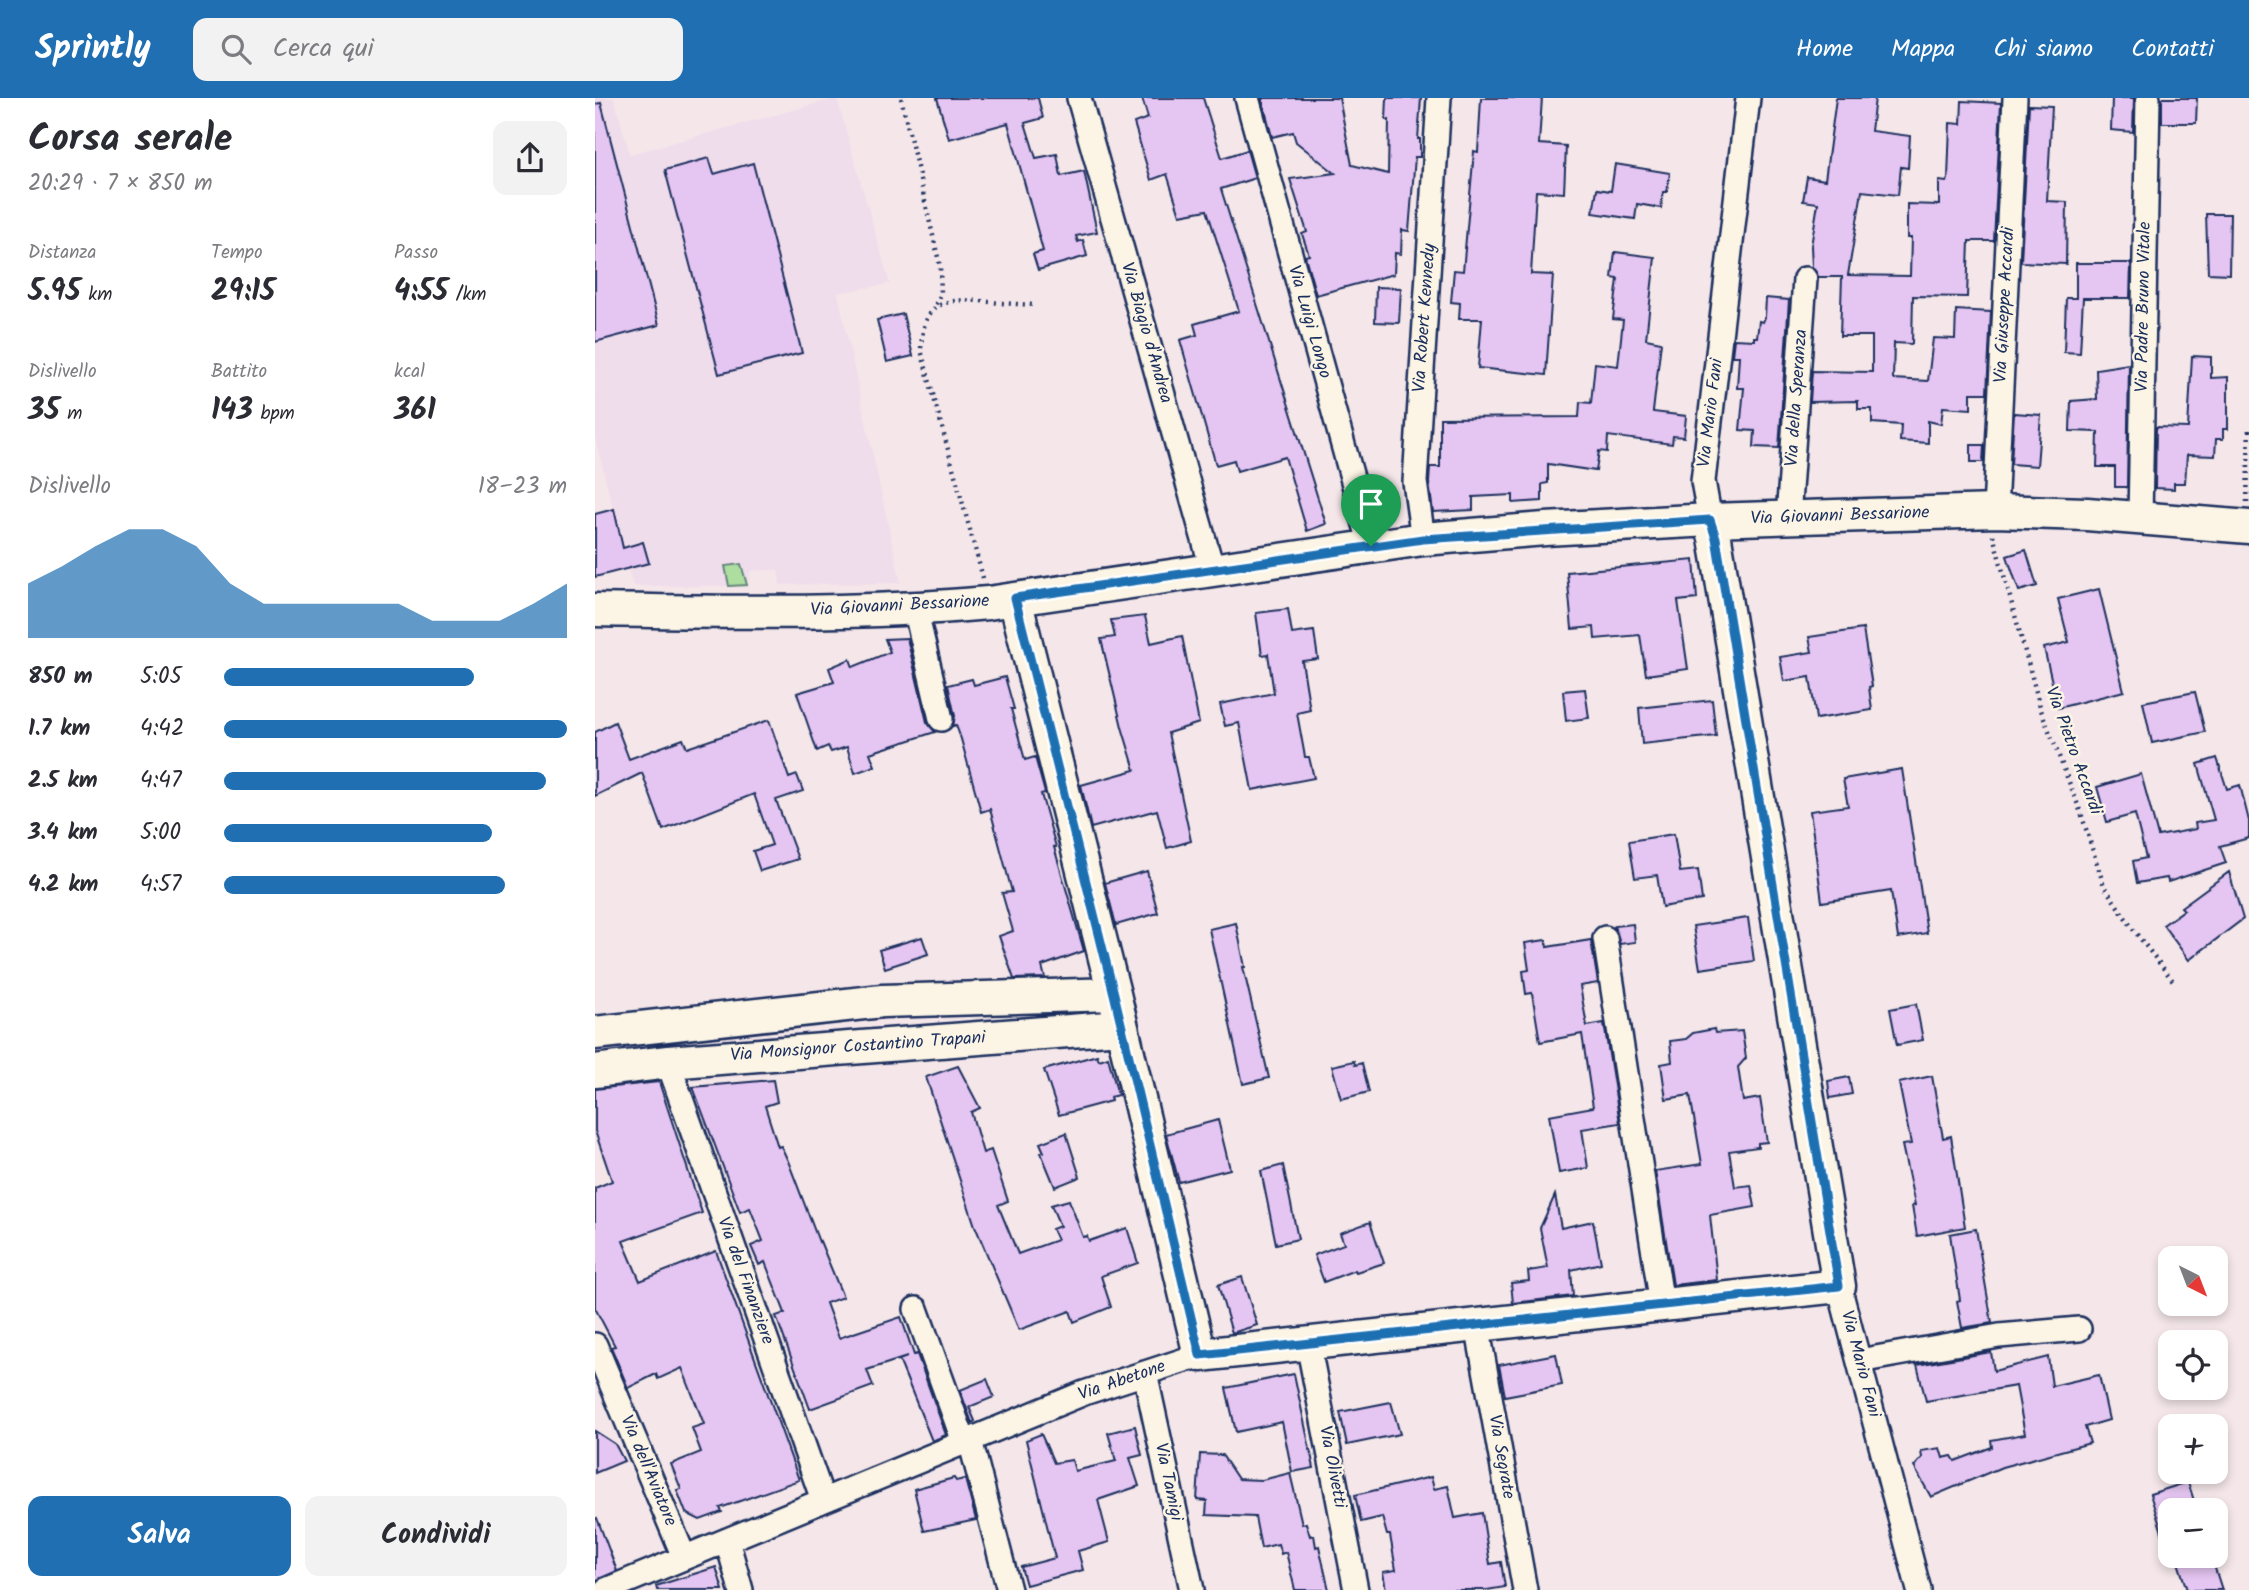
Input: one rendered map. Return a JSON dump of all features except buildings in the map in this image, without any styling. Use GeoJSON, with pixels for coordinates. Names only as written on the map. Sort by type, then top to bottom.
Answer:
{"type":"FeatureCollection","features":[{"type":"Feature","properties":{"kind":"street","name":"Via Biagio d'Andrea"},"geometry":{"type":"LineString","coordinates":[[1079,98],[1213,568]]}},
{"type":"Feature","properties":{"kind":"street","name":"Via Luigi Longo"},"geometry":{"type":"LineString","coordinates":[[1247,98],[1371,546]]}},
{"type":"Feature","properties":{"kind":"street","name":"Via Robert Kennedy"},"geometry":{"type":"LineString","coordinates":[[1423,539],[1415,482],[1439,98]]}},
{"type":"Feature","properties":{"kind":"street","name":"Via Mario Fani"},"geometry":{"type":"LineString","coordinates":[[1748,98],[1703,481],[1716,538],[1839,1286],[1919,1590]]}},
{"type":"Feature","properties":{"kind":"street","name":"Via Giuseppe Accardi"},"geometry":{"type":"LineString","coordinates":[[1990,511],[2015,98]]}},
{"type":"Feature","properties":{"kind":"street","name":"Via Padre Bruno Vitale"},"geometry":{"type":"LineString","coordinates":[[2140,517],[2148,98]]}},
{"type":"Feature","properties":{"kind":"street","name":"Via della Speranza"},"geometry":{"type":"LineString","coordinates":[[1788,518],[1805,279]]}},
{"type":"Feature","properties":{"kind":"street","name":"Via Giovanni Bessarione"},"geometry":{"type":"LineString","coordinates":[[595,610],[915,608],[1002,601],[1423,539],[1710,520],[1990,511],[2140,517],[2247,527]]}},
{"type":"Feature","properties":{"kind":"street"},"geometry":{"type":"LineString","coordinates":[[1002,601],[1114,994],[1200,1355]]}},
{"type":"Feature","properties":{"kind":"street"},"geometry":{"type":"LineString","coordinates":[[915,608],[941,719]]}},
{"type":"Feature","properties":{"kind":"street"},"geometry":{"type":"LineString","coordinates":[[1605,938],[1662,1305]]}},
{"type":"Feature","properties":{"kind":"street"},"geometry":{"type":"LineString","coordinates":[[595,1033],[882,1001],[1114,994]]}},
{"type":"Feature","properties":{"kind":"street","name":"Via Monsignor Costantino Trapani"},"geometry":{"type":"LineString","coordinates":[[595,1071],[668,1062],[1121,1027]]}},
{"type":"Feature","properties":{"kind":"street","name":"Via del Finanziere"},"geometry":{"type":"LineString","coordinates":[[668,1062],[823,1500]]}},
{"type":"Feature","properties":{"kind":"street","name":"Via Abetone"},"geometry":{"type":"LineString","coordinates":[[610,1589],[1084,1393],[1200,1355],[1839,1286]]}},
{"type":"Feature","properties":{"kind":"street"},"geometry":{"type":"LineString","coordinates":[[916,1309],[967,1441],[1009,1590]]}},
{"type":"Feature","properties":{"kind":"street","name":"Via Segrate"},"geometry":{"type":"LineString","coordinates":[[1478,1325],[1525,1590]]}},
{"type":"Feature","properties":{"kind":"street"},"geometry":{"type":"LineString","coordinates":[[1859,1361],[1999,1336],[2080,1329]]}},
{"type":"Feature","properties":{"kind":"street","name":"Via Olivetti"},"geometry":{"type":"LineString","coordinates":[[1308,1343],[1356,1590]]}},
{"type":"Feature","properties":{"kind":"street","name":"Via dell'Aviatore"},"geometry":{"type":"LineString","coordinates":[[595,1345],[684,1557]]}},
{"type":"Feature","properties":{"kind":"street","name":"Via Tamigi"},"geometry":{"type":"LineString","coordinates":[[1145,1373],[1192,1590]]}},
{"type":"Feature","properties":{"kind":"street"},"geometry":{"type":"LineString","coordinates":[[727,1540],[741,1590]]}},
{"type":"Feature","properties":{"kind":"path"},"geometry":{"type":"LineString","coordinates":[[901,98],[940,266],[940,294],[922,330],[921,350],[1002,601]]}},
{"type":"Feature","properties":{"kind":"path"},"geometry":{"type":"LineString","coordinates":[[933,308],[946,301],[961,299],[1034,305]]}},
{"type":"Feature","properties":{"kind":"path"},"geometry":{"type":"LineString","coordinates":[[2247,527],[2249,426]]}},
{"type":"Feature","properties":{"kind":"path","name":"Via Pietro Accardi"},"geometry":{"type":"LineString","coordinates":[[1990,511],[1993,534],[2041,710],[2081,813],[2105,886],[2135,932],[2174,982]]}},
{"type":"Feature","properties":{"kind":"shaded area"},"geometry":{"type":"Polygon","coordinates":[[[595,98],[614,98],[630,154],[837,98],[890,284],[838,293],[901,583],[780,585],[778,570],[751,571],[747,585],[741,565],[725,567],[729,586],[633,586],[628,569],[648,563],[623,548],[595,439],[595,98]]]}},
{"type":"Feature","properties":{"kind":"green space"},"geometry":{"type":"Polygon","coordinates":[[[741,564],[747,585],[729,586],[725,566],[741,564]]]}},
{"type":"Feature","properties":{"kind":"route"},"geometry":{"type":"LineString","coordinates":[[1710,520],[1716,538],[1839,1286],[1200,1355],[1114,994],[1015,598],[1371,546],[1545,529],[1710,520]]}}]}
